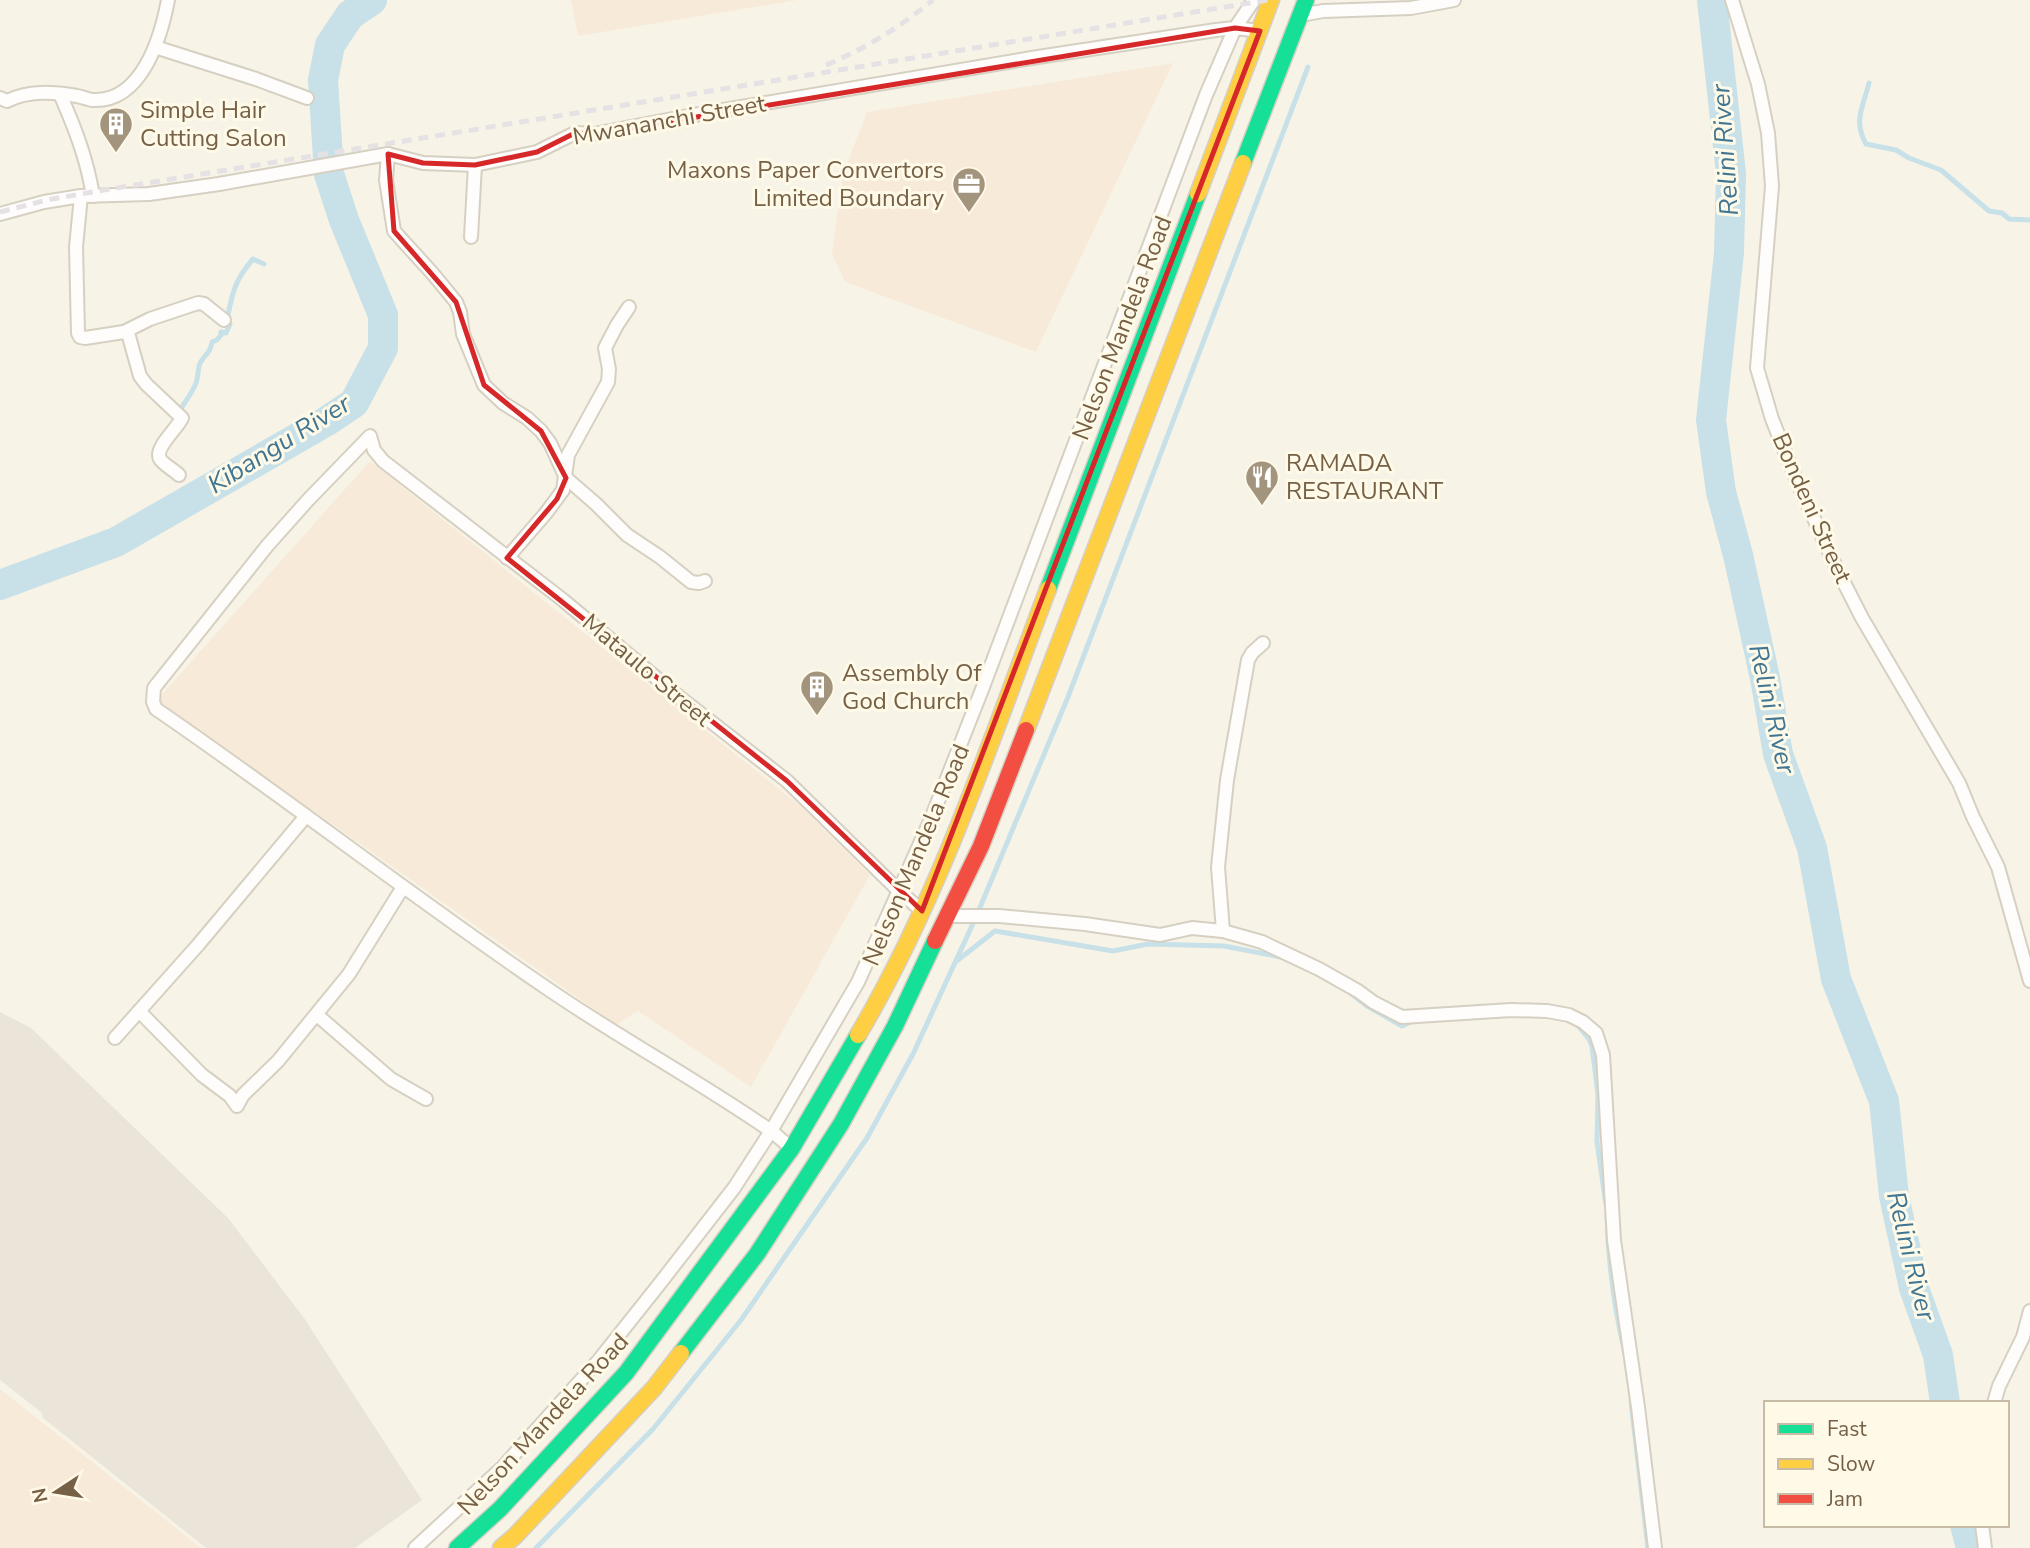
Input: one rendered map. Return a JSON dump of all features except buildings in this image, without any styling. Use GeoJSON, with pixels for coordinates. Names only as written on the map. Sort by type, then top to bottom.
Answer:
{"type":"FeatureCollection","features":[{"type":"Feature","properties":{"kind":"main road","name":"Nelson Mandela Road"},"geometry":{"type":"LineString","coordinates":[[457,1548],[500,1509],[626,1373],[792,1148],[871,1013],[922,911],[980,766],[1271,0]]}},
{"type":"Feature","properties":{"kind":"main road","name":"Nelson Mandela Road"},"geometry":{"type":"LineString","coordinates":[[501,1548],[516,1536],[654,1388],[757,1255],[841,1124],[895,1026],[981,846],[1304,7]]}},
{"type":"Feature","properties":{"kind":"main road"},"geometry":{"type":"LineString","coordinates":[[626,1373],[654,1388]]}},
{"type":"Feature","properties":{"kind":"street"},"geometry":{"type":"LineString","coordinates":[[0,98],[7,101],[25,94],[60,94],[99,99],[125,90],[144,69],[155,47],[168,0]]}},
{"type":"Feature","properties":{"kind":"street"},"geometry":{"type":"LineString","coordinates":[[415,1548],[502,1468],[599,1360],[734,1188],[771,1131],[858,982],[960,747],[1206,95],[1236,28],[1254,0]]}},
{"type":"Feature","properties":{"kind":"street"},"geometry":{"type":"LineString","coordinates":[[1353,10],[1362,0]]}},
{"type":"Feature","properties":{"kind":"street"},"geometry":{"type":"LineString","coordinates":[[1304,7],[1323,11],[1411,8],[1454,0]]}},
{"type":"Feature","properties":{"kind":"street","name":"Bondeni Street"},"geometry":{"type":"LineString","coordinates":[[1732,0],[1758,83],[1768,133],[1772,186],[1757,368],[1772,419],[1838,571],[1862,618],[1959,783],[1998,867],[2030,982]]}},
{"type":"Feature","properties":{"kind":"street","name":"Mwananchi Street"},"geometry":{"type":"LineString","coordinates":[[0,214],[44,202],[87,196],[149,194],[388,154],[423,163],[475,165],[537,152],[575,133],[594,134],[1038,57],[1236,28],[1259,31]]}},
{"type":"Feature","properties":{"kind":"street"},"geometry":{"type":"LineString","coordinates":[[155,47],[307,98]]}},
{"type":"Feature","properties":{"kind":"street"},"geometry":{"type":"LineString","coordinates":[[60,94],[88,166],[87,196],[77,225],[80,337],[124,332],[150,319],[198,303],[204,304],[224,320]]}},
{"type":"Feature","properties":{"kind":"street"},"geometry":{"type":"LineString","coordinates":[[388,154],[386,180],[394,231],[456,302],[463,334],[484,385],[541,431],[550,443],[566,478],[626,536],[660,557],[691,582],[705,581]]}},
{"type":"Feature","properties":{"kind":"street"},"geometry":{"type":"LineString","coordinates":[[471,237],[475,165]]}},
{"type":"Feature","properties":{"kind":"street"},"geometry":{"type":"LineString","coordinates":[[507,558],[563,490],[568,455],[608,382],[606,343],[629,307]]}},
{"type":"Feature","properties":{"kind":"street"},"geometry":{"type":"LineString","coordinates":[[124,332],[130,337],[140,376],[182,418],[160,447],[159,453],[161,461],[179,475]]}},
{"type":"Feature","properties":{"kind":"street","name":"Mataulo Street"},"geometry":{"type":"LineString","coordinates":[[306,816],[156,709],[152,691],[267,546],[370,436],[374,450],[383,461],[563,600],[687,704],[787,781],[922,911]]}},
{"type":"Feature","properties":{"kind":"street"},"geometry":{"type":"LineString","coordinates":[[1223,931],[1218,867],[1227,780],[1248,660],[1263,643]]}},
{"type":"Feature","properties":{"kind":"street"},"geometry":{"type":"LineString","coordinates":[[115,1038],[198,945],[306,816],[548,989],[641,1051],[771,1131],[792,1148]]}},
{"type":"Feature","properties":{"kind":"street"},"geometry":{"type":"LineString","coordinates":[[139,1011],[202,1076],[230,1096],[237,1106],[243,1095],[278,1061],[349,974],[403,887]]}},
{"type":"Feature","properties":{"kind":"street"},"geometry":{"type":"LineString","coordinates":[[948,916],[999,916],[1085,924],[1160,935],[1192,928],[1223,931],[1262,942],[1319,969],[1402,1017],[1511,1010],[1547,1011],[1569,1015],[1583,1022],[1595,1033],[1603,1055],[1614,1240],[1655,1548]]}},
{"type":"Feature","properties":{"kind":"street"},"geometry":{"type":"LineString","coordinates":[[317,1015],[391,1079],[426,1099]]}},
{"type":"Feature","properties":{"kind":"street"},"geometry":{"type":"LineString","coordinates":[[1995,1401],[1999,1386],[2024,1337],[2030,1311]]}},
{"type":"Feature","properties":{"kind":"street"},"geometry":{"type":"LineString","coordinates":[[1982,1527],[1985,1548]]}},
{"type":"Feature","properties":{"kind":"highlighted area"},"geometry":{"type":"Polygon","coordinates":[[[1235,28],[1260,31],[922,911],[787,781],[507,558],[557,499],[566,478],[541,431],[484,385],[456,302],[394,231],[388,154],[423,163],[475,165],[537,152],[575,133],[594,134],[1235,28]]]}},
{"type":"Feature","properties":{"kind":"shaded area"},"geometry":{"type":"Polygon","coordinates":[[[571,0],[798,0],[578,36],[571,0]]]}},
{"type":"Feature","properties":{"kind":"shaded area","name":"Maxons Paper Convertors Limited Boundary"},"geometry":{"type":"Polygon","coordinates":[[[1173,63],[1036,352],[845,282],[832,254],[843,174],[867,112],[1173,63]]]}},
{"type":"Feature","properties":{"kind":"shaded area"},"geometry":{"type":"Polygon","coordinates":[[[370,461],[799,805],[870,875],[751,1087],[638,1011],[616,1025],[157,700],[370,461]]]}},
{"type":"Feature","properties":{"kind":"shaded area"},"geometry":{"type":"Polygon","coordinates":[[[0,1012],[31,1028],[228,1218],[304,1318],[422,1500],[355,1548],[206,1548],[43,1418],[42,1413],[0,1380],[0,1012]]]}},
{"type":"Feature","properties":{"kind":"shaded area"},"geometry":{"type":"Polygon","coordinates":[[[0,1389],[201,1548],[0,1548],[0,1389]]]}},
{"type":"Feature","properties":{"kind":"waterway","name":"Kibangu River"},"geometry":{"type":"LineString","coordinates":[[0,585],[116,542],[354,403],[383,348],[383,315],[344,220],[329,174],[323,80],[330,45],[350,15],[372,0]]}},
{"type":"Feature","properties":{"kind":"waterway","name":"Relini River"},"geometry":{"type":"LineString","coordinates":[[1712,0],[1731,174],[1729,253],[1711,420],[1721,492],[1765,678],[1778,754],[1812,848],[1836,979],[1884,1101],[1894,1196],[1914,1288],[1938,1355],[1945,1401]]}},
{"type":"Feature","properties":{"kind":"waterway"},"geometry":{"type":"LineString","coordinates":[[536,1548],[653,1429],[741,1320],[867,1138],[913,1054],[976,917],[1068,697],[1308,67]]}},
{"type":"Feature","properties":{"kind":"waterway"},"geometry":{"type":"LineString","coordinates":[[1869,83],[1860,121],[1866,144],[1896,150],[1941,170],[1989,211],[2002,213],[2009,219],[2030,220]]}},
{"type":"Feature","properties":{"kind":"waterway"},"geometry":{"type":"LineString","coordinates":[[178,413],[194,387],[199,366],[212,342],[217,340],[221,332],[226,333],[230,324],[227,319],[233,294],[242,274],[253,259],[264,264]]}},
{"type":"Feature","properties":{"kind":"waterway"},"geometry":{"type":"LineString","coordinates":[[958,960],[995,931],[1113,951],[1148,944],[1224,946],[1281,957]]}},
{"type":"Feature","properties":{"kind":"waterway"},"geometry":{"type":"LineString","coordinates":[[1349,992],[1402,1026],[1415,1020]]}},
{"type":"Feature","properties":{"kind":"waterway"},"geometry":{"type":"LineString","coordinates":[[1575,1022],[1592,1046],[1598,1095],[1597,1142],[1606,1205]]}},
{"type":"Feature","properties":{"kind":"waterway"},"geometry":{"type":"LineString","coordinates":[[1607,1215],[1612,1285],[1625,1354]]}},
{"type":"Feature","properties":{"kind":"waterway"},"geometry":{"type":"LineString","coordinates":[[1631,1402],[1648,1548]]}},
{"type":"Feature","properties":{"kind":"waterway","name":"Relini River"},"geometry":{"type":"LineString","coordinates":[[1966,1527],[1971,1548]]}},
{"type":"Feature","properties":{"kind":"railway"},"geometry":{"type":"LineString","coordinates":[[826,65],[882,37],[933,0]]}},
{"type":"Feature","properties":{"kind":"railway"},"geometry":{"type":"LineString","coordinates":[[0,212],[92,192],[1268,0]]}},
{"type":"Feature","properties":{"kind":"traffic: fast"},"geometry":{"type":"LineString","coordinates":[[1243,163],[1306,0]]}},
{"type":"Feature","properties":{"kind":"traffic: fast"},"geometry":{"type":"LineString","coordinates":[[1048,589],[1198,194]]}},
{"type":"Feature","properties":{"kind":"traffic: fast"},"geometry":{"type":"LineString","coordinates":[[681,1353],[757,1254],[841,1124],[895,1026],[935,941]]}},
{"type":"Feature","properties":{"kind":"traffic: fast"},"geometry":{"type":"LineString","coordinates":[[457,1548],[500,1509],[626,1373],[792,1148],[858,1035]]}},
{"type":"Feature","properties":{"kind":"traffic: slow"},"geometry":{"type":"LineString","coordinates":[[1198,194],[1271,0]]}},
{"type":"Feature","properties":{"kind":"traffic: slow"},"geometry":{"type":"LineString","coordinates":[[1026,730],[1243,163]]}},
{"type":"Feature","properties":{"kind":"traffic: slow"},"geometry":{"type":"LineString","coordinates":[[858,1035],[887,982],[939,873],[1048,589]]}},
{"type":"Feature","properties":{"kind":"traffic: slow"},"geometry":{"type":"LineString","coordinates":[[501,1548],[654,1388],[681,1353]]}},
{"type":"Feature","properties":{"kind":"traffic: jam"},"geometry":{"type":"LineString","coordinates":[[935,941],[981,846],[1026,730]]}},
{"type":"Feature","properties":{"kind":"place","name":"Simple Hair Cutting Salon"},"geometry":{"type":"Point","coordinates":[116,154]}},
{"type":"Feature","properties":{"kind":"place","name":"Maxons Paper Convertors Limited Boundary"},"geometry":{"type":"Point","coordinates":[969,214]}},
{"type":"Feature","properties":{"kind":"place","name":"RAMADA RESTAURANT"},"geometry":{"type":"Point","coordinates":[1262,507]}},
{"type":"Feature","properties":{"kind":"place","name":"Assembly Of God Church"},"geometry":{"type":"Point","coordinates":[817,717]}}]}
